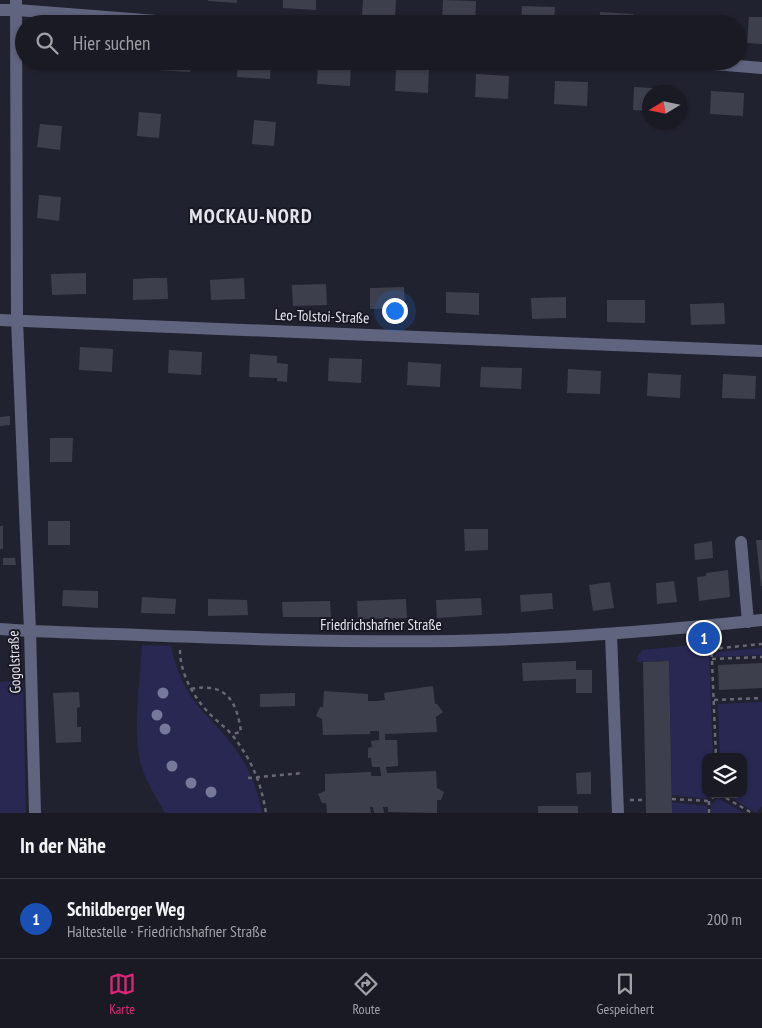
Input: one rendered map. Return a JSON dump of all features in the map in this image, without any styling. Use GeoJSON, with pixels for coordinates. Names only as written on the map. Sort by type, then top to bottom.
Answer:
{"type":"FeatureCollection","features":[{"type":"Feature","properties":{"kind":"street"},"geometry":{"type":"LineString","coordinates":[[0,10],[16,5],[110,15]]}},
{"type":"Feature","properties":{"kind":"street"},"geometry":{"type":"LineString","coordinates":[[747,67],[762,68]]}},
{"type":"Feature","properties":{"kind":"street","name":"Gogolstraße"},"geometry":{"type":"LineString","coordinates":[[16,70],[17,320],[30,631],[35,813]]}},
{"type":"Feature","properties":{"kind":"street","name":"Leo-Tolstoi-Straße"},"geometry":{"type":"LineString","coordinates":[[0,320],[762,351]]}},
{"type":"Feature","properties":{"kind":"street"},"geometry":{"type":"LineString","coordinates":[[741,542],[748,622]]}},
{"type":"Feature","properties":{"kind":"street","name":"Friedrichshafner Straße"},"geometry":{"type":"LineString","coordinates":[[0,629],[303,640],[453,641],[611,634],[762,620]]}},
{"type":"Feature","properties":{"kind":"street"},"geometry":{"type":"LineString","coordinates":[[611,634],[618,813]]}},
{"type":"Feature","properties":{"kind":"path"},"geometry":{"type":"LineString","coordinates":[[710,626],[716,753]]}},
{"type":"Feature","properties":{"kind":"path"},"geometry":{"type":"LineString","coordinates":[[179,636],[180,660],[191,688],[208,712],[232,734],[248,757],[263,791],[266,813]]}},
{"type":"Feature","properties":{"kind":"path"},"geometry":{"type":"LineString","coordinates":[[711,649],[762,644]]}},
{"type":"Feature","properties":{"kind":"path"},"geometry":{"type":"LineString","coordinates":[[712,659],[762,657]]}},
{"type":"Feature","properties":{"kind":"path"},"geometry":{"type":"LineString","coordinates":[[191,688],[203,686],[217,688],[226,694],[233,702],[239,717],[241,732],[232,734]]}},
{"type":"Feature","properties":{"kind":"path"},"geometry":{"type":"LineString","coordinates":[[714,700],[762,698]]}},
{"type":"Feature","properties":{"kind":"path"},"geometry":{"type":"LineString","coordinates":[[248,778],[303,773]]}},
{"type":"Feature","properties":{"kind":"path"},"geometry":{"type":"LineString","coordinates":[[672,799],[709,802],[714,798]]}},
{"type":"Feature","properties":{"kind":"path"},"geometry":{"type":"LineString","coordinates":[[725,798],[752,813]]}},
{"type":"Feature","properties":{"kind":"path"},"geometry":{"type":"LineString","coordinates":[[709,802],[709,813]]}},
{"type":"Feature","properties":{"kind":"shaded area"},"geometry":{"type":"Polygon","coordinates":[[[704,644],[705,648],[709,650],[713,753],[702,753],[702,798],[706,799],[672,795],[669,661],[637,662],[642,650],[704,644]]]}},
{"type":"Feature","properties":{"kind":"shaded area"},"geometry":{"type":"Polygon","coordinates":[[[142,645],[171,646],[179,674],[191,697],[233,745],[244,763],[254,782],[262,813],[165,813],[144,774],[138,748],[137,719],[142,645]]]}},
{"type":"Feature","properties":{"kind":"shaded area"},"geometry":{"type":"Polygon","coordinates":[[[762,648],[762,655],[715,657],[715,652],[762,648]]]}},
{"type":"Feature","properties":{"kind":"shaded area"},"geometry":{"type":"Polygon","coordinates":[[[23,680],[26,813],[0,813],[0,682],[23,680]]]}},
{"type":"Feature","properties":{"kind":"shaded area"},"geometry":{"type":"Polygon","coordinates":[[[762,702],[762,806],[756,813],[732,798],[747,798],[747,753],[720,753],[718,704],[762,702]]]}},
{"type":"Feature","properties":{"kind":"shaded area"},"geometry":{"type":"Polygon","coordinates":[[[718,798],[744,813],[711,813],[711,805],[718,798]]]}},
{"type":"Feature","properties":{"kind":"shaded area"},"geometry":{"type":"Polygon","coordinates":[[[672,802],[707,806],[707,813],[672,813],[672,802]]]}},
{"type":"Feature","properties":{"kind":"building"},"geometry":{"type":"Polygon","coordinates":[[[237,0],[237,3],[208,1],[237,0]]]}},
{"type":"Feature","properties":{"kind":"building"},"geometry":{"type":"Polygon","coordinates":[[[283,0],[316,0],[316,10],[283,8],[283,0]]]}},
{"type":"Feature","properties":{"kind":"building"},"geometry":{"type":"Polygon","coordinates":[[[363,0],[396,0],[395,15],[362,15],[363,0]]]}},
{"type":"Feature","properties":{"kind":"building"},"geometry":{"type":"Polygon","coordinates":[[[443,0],[476,1],[475,15],[442,15],[443,0]]]}},
{"type":"Feature","properties":{"kind":"building"},"geometry":{"type":"Polygon","coordinates":[[[522,6],[555,7],[555,15],[522,15],[522,6]]]}},
{"type":"Feature","properties":{"kind":"building"},"geometry":{"type":"Polygon","coordinates":[[[600,12],[633,14],[633,15],[600,15],[600,12]]]}},
{"type":"Feature","properties":{"kind":"building"},"geometry":{"type":"Polygon","coordinates":[[[749,17],[762,17],[762,44],[747,43],[749,17]]]}},
{"type":"Feature","properties":{"kind":"building"},"geometry":{"type":"Polygon","coordinates":[[[157,70],[190,70],[190,72],[157,70]]]}},
{"type":"Feature","properties":{"kind":"building"},"geometry":{"type":"Polygon","coordinates":[[[237,70],[270,70],[270,79],[237,77],[237,70]]]}},
{"type":"Feature","properties":{"kind":"building"},"geometry":{"type":"Polygon","coordinates":[[[318,70],[351,70],[350,86],[317,84],[318,70]]]}},
{"type":"Feature","properties":{"kind":"building"},"geometry":{"type":"Polygon","coordinates":[[[396,70],[429,70],[428,93],[395,91],[396,70]]]}},
{"type":"Feature","properties":{"kind":"building"},"geometry":{"type":"Polygon","coordinates":[[[476,74],[509,76],[508,99],[475,97],[476,74]]]}},
{"type":"Feature","properties":{"kind":"building"},"geometry":{"type":"Polygon","coordinates":[[[555,81],[588,82],[587,106],[554,104],[555,81]]]}},
{"type":"Feature","properties":{"kind":"building"},"geometry":{"type":"Polygon","coordinates":[[[634,87],[642,87],[642,111],[633,110],[634,87]]]}},
{"type":"Feature","properties":{"kind":"building"},"geometry":{"type":"Polygon","coordinates":[[[711,91],[744,93],[743,116],[710,114],[711,91]]]}},
{"type":"Feature","properties":{"kind":"building"},"geometry":{"type":"Polygon","coordinates":[[[139,112],[161,114],[159,138],[137,136],[139,112]]]}},
{"type":"Feature","properties":{"kind":"building"},"geometry":{"type":"Polygon","coordinates":[[[254,120],[276,122],[274,146],[252,144],[254,120]]]}},
{"type":"Feature","properties":{"kind":"building"},"geometry":{"type":"Polygon","coordinates":[[[40,124],[62,126],[60,150],[37,147],[40,124]]]}},
{"type":"Feature","properties":{"kind":"building"},"geometry":{"type":"Polygon","coordinates":[[[39,195],[61,197],[59,221],[37,218],[39,195]]]}},
{"type":"Feature","properties":{"kind":"building"},"geometry":{"type":"Polygon","coordinates":[[[86,273],[86,294],[52,295],[51,274],[86,273]]]}},
{"type":"Feature","properties":{"kind":"building"},"geometry":{"type":"Polygon","coordinates":[[[167,278],[168,299],[133,300],[133,279],[167,278]]]}},
{"type":"Feature","properties":{"kind":"building"},"geometry":{"type":"Polygon","coordinates":[[[244,278],[245,299],[211,300],[210,280],[244,278]]]}},
{"type":"Feature","properties":{"kind":"building"},"geometry":{"type":"Polygon","coordinates":[[[326,284],[327,305],[293,306],[292,285],[326,284]]]}},
{"type":"Feature","properties":{"kind":"building"},"geometry":{"type":"Polygon","coordinates":[[[404,287],[405,308],[370,309],[370,288],[404,287]]]}},
{"type":"Feature","properties":{"kind":"building"},"geometry":{"type":"Polygon","coordinates":[[[446,292],[479,293],[479,315],[446,313],[446,292]]]}},
{"type":"Feature","properties":{"kind":"building"},"geometry":{"type":"Polygon","coordinates":[[[566,297],[566,318],[532,319],[531,298],[566,297]]]}},
{"type":"Feature","properties":{"kind":"building"},"geometry":{"type":"Polygon","coordinates":[[[607,300],[645,300],[645,323],[607,322],[607,300]]]}},
{"type":"Feature","properties":{"kind":"building"},"geometry":{"type":"Polygon","coordinates":[[[724,303],[725,324],[691,325],[690,304],[724,303]]]}},
{"type":"Feature","properties":{"kind":"building"},"geometry":{"type":"Polygon","coordinates":[[[80,347],[113,349],[112,372],[79,370],[80,347]]]}},
{"type":"Feature","properties":{"kind":"building"},"geometry":{"type":"Polygon","coordinates":[[[169,350],[202,352],[201,375],[168,373],[169,350]]]}},
{"type":"Feature","properties":{"kind":"building"},"geometry":{"type":"Polygon","coordinates":[[[250,354],[277,356],[277,363],[288,364],[287,382],[277,381],[277,378],[249,377],[250,354]]]}},
{"type":"Feature","properties":{"kind":"building"},"geometry":{"type":"Polygon","coordinates":[[[329,358],[362,359],[361,383],[328,381],[329,358]]]}},
{"type":"Feature","properties":{"kind":"building"},"geometry":{"type":"Polygon","coordinates":[[[408,362],[441,364],[440,387],[407,385],[408,362]]]}},
{"type":"Feature","properties":{"kind":"building"},"geometry":{"type":"Polygon","coordinates":[[[481,367],[522,368],[521,389],[480,387],[481,367]]]}},
{"type":"Feature","properties":{"kind":"building"},"geometry":{"type":"Polygon","coordinates":[[[568,369],[601,371],[600,394],[567,393],[568,369]]]}},
{"type":"Feature","properties":{"kind":"building"},"geometry":{"type":"Polygon","coordinates":[[[648,373],[681,375],[680,398],[647,396],[648,373]]]}},
{"type":"Feature","properties":{"kind":"building"},"geometry":{"type":"Polygon","coordinates":[[[723,374],[756,376],[755,399],[722,398],[723,374]]]}},
{"type":"Feature","properties":{"kind":"building"},"geometry":{"type":"Polygon","coordinates":[[[10,416],[10,425],[0,426],[0,417],[10,416]]]}},
{"type":"Feature","properties":{"kind":"building"},"geometry":{"type":"Polygon","coordinates":[[[50,438],[73,438],[72,462],[50,462],[50,438]]]}},
{"type":"Feature","properties":{"kind":"building"},"geometry":{"type":"Polygon","coordinates":[[[48,521],[70,521],[70,545],[48,545],[48,521]]]}},
{"type":"Feature","properties":{"kind":"building"},"geometry":{"type":"Polygon","coordinates":[[[0,526],[3,526],[3,549],[0,549],[0,526]]]}},
{"type":"Feature","properties":{"kind":"building"},"geometry":{"type":"Polygon","coordinates":[[[464,529],[488,529],[488,550],[465,551],[464,529]]]}},
{"type":"Feature","properties":{"kind":"building"},"geometry":{"type":"Polygon","coordinates":[[[756,540],[762,540],[762,586],[761,586],[756,540]]]}},
{"type":"Feature","properties":{"kind":"building"},"geometry":{"type":"Polygon","coordinates":[[[712,541],[713,558],[695,560],[694,544],[712,541]]]}},
{"type":"Feature","properties":{"kind":"building"},"geometry":{"type":"Polygon","coordinates":[[[3,558],[15,558],[16,565],[3,565],[3,558]]]}},
{"type":"Feature","properties":{"kind":"building"},"geometry":{"type":"Polygon","coordinates":[[[728,570],[730,597],[699,601],[697,577],[706,576],[706,573],[728,570]]]}},
{"type":"Feature","properties":{"kind":"building"},"geometry":{"type":"Polygon","coordinates":[[[674,581],[677,602],[657,604],[656,583],[674,581]]]}},
{"type":"Feature","properties":{"kind":"building"},"geometry":{"type":"Polygon","coordinates":[[[610,582],[614,608],[593,611],[589,585],[610,582]]]}},
{"type":"Feature","properties":{"kind":"building"},"geometry":{"type":"Polygon","coordinates":[[[63,590],[98,591],[98,608],[62,606],[63,590]]]}},
{"type":"Feature","properties":{"kind":"building"},"geometry":{"type":"Polygon","coordinates":[[[552,593],[553,609],[521,612],[520,595],[552,593]]]}},
{"type":"Feature","properties":{"kind":"building"},"geometry":{"type":"Polygon","coordinates":[[[142,597],[176,599],[175,614],[141,613],[142,597]]]}},
{"type":"Feature","properties":{"kind":"building"},"geometry":{"type":"Polygon","coordinates":[[[481,598],[482,615],[437,618],[436,600],[481,598]]]}},
{"type":"Feature","properties":{"kind":"building"},"geometry":{"type":"Polygon","coordinates":[[[208,599],[247,600],[248,615],[208,616],[208,599]]]}},
{"type":"Feature","properties":{"kind":"building"},"geometry":{"type":"Polygon","coordinates":[[[406,599],[407,618],[358,619],[357,601],[406,599]]]}},
{"type":"Feature","properties":{"kind":"building"},"geometry":{"type":"Polygon","coordinates":[[[330,601],[331,617],[283,617],[282,602],[330,601]]]}},
{"type":"Feature","properties":{"kind":"building"},"geometry":{"type":"Polygon","coordinates":[[[576,661],[576,670],[592,670],[592,693],[576,693],[576,679],[523,681],[522,663],[576,661]]]}},
{"type":"Feature","properties":{"kind":"building"},"geometry":{"type":"Polygon","coordinates":[[[669,661],[672,813],[646,813],[643,662],[669,661]]]}},
{"type":"Feature","properties":{"kind":"building"},"geometry":{"type":"Polygon","coordinates":[[[762,663],[762,688],[719,690],[718,665],[762,663]]]}},
{"type":"Feature","properties":{"kind":"building"},"geometry":{"type":"Polygon","coordinates":[[[433,686],[435,704],[443,712],[436,717],[437,732],[385,734],[385,740],[397,740],[398,766],[386,767],[387,773],[436,771],[437,788],[444,792],[441,800],[437,800],[437,813],[388,812],[388,807],[383,807],[384,813],[374,813],[373,807],[370,807],[371,813],[327,813],[326,803],[322,803],[318,794],[325,791],[325,774],[371,772],[371,776],[381,776],[380,767],[372,767],[371,758],[368,758],[368,748],[372,747],[371,741],[379,740],[379,731],[370,731],[370,734],[323,735],[322,719],[316,716],[320,707],[323,707],[324,691],[368,694],[368,701],[376,701],[385,700],[384,693],[433,686]]]}},
{"type":"Feature","properties":{"kind":"building"},"geometry":{"type":"Polygon","coordinates":[[[79,692],[80,707],[77,708],[77,727],[81,727],[81,742],[56,743],[53,693],[79,692]]]}},
{"type":"Feature","properties":{"kind":"building"},"geometry":{"type":"Polygon","coordinates":[[[295,693],[295,706],[260,707],[260,694],[295,693]]]}},
{"type":"Feature","properties":{"kind":"building"},"geometry":{"type":"Polygon","coordinates":[[[591,772],[591,794],[577,794],[576,773],[591,772]]]}},
{"type":"Feature","properties":{"kind":"building"},"geometry":{"type":"Polygon","coordinates":[[[538,806],[578,806],[578,813],[538,813],[538,806]]]}},
{"type":"Feature","properties":{"kind":"place","name":"Schildberger Weg"},"geometry":{"type":"Point","coordinates":[704,638]}},
{"type":"Feature","properties":{"kind":"district","name":"MOCKAU-NORD"},"geometry":{"type":"Point","coordinates":[251,216]}}]}
